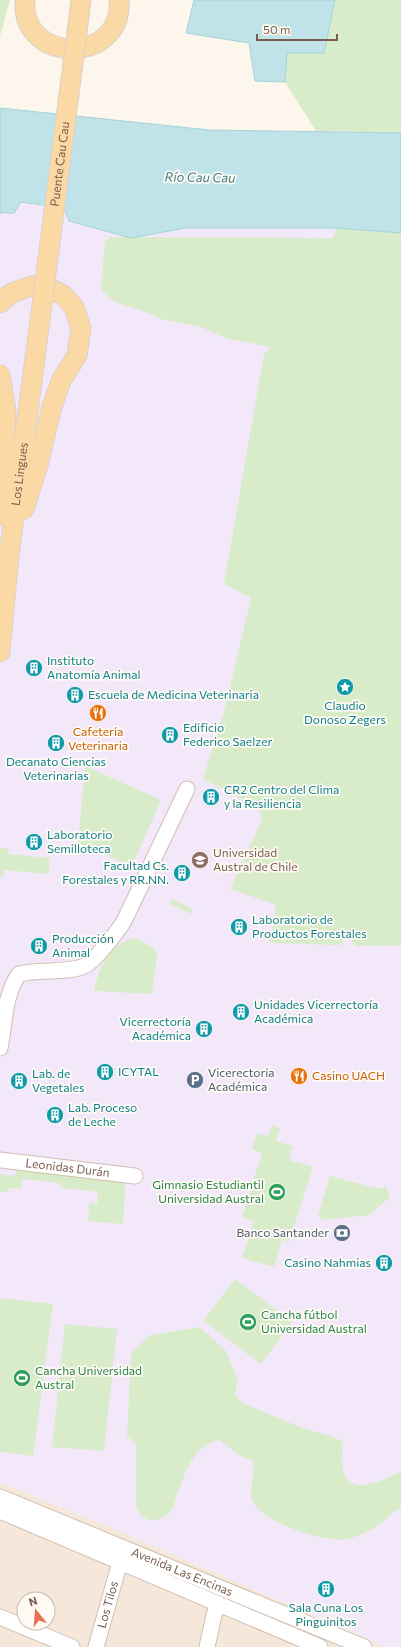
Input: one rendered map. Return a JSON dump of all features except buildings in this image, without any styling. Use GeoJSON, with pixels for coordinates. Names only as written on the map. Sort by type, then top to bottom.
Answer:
{"type":"FeatureCollection","features":[{"type":"Feature","properties":{"kind":"main road"},"geometry":{"type":"LineString","coordinates":[[25,0],[28,19],[36,33],[42,39],[56,47],[72,50],[88,47],[102,39],[108,33],[116,19],[119,0]]}},
{"type":"Feature","properties":{"kind":"main road","name":"Puente Cau Cau"},"geometry":{"type":"LineString","coordinates":[[43,297],[81,0]]}},
{"type":"Feature","properties":{"kind":"main road"},"geometry":{"type":"LineString","coordinates":[[0,303],[10,294],[21,289],[33,286],[49,288],[63,295],[74,306],[81,328],[77,355],[61,381],[52,406],[38,465],[9,556]]}},
{"type":"Feature","properties":{"kind":"main road","name":"Los Lingues"},"geometry":{"type":"LineString","coordinates":[[0,652],[9,556],[43,297]]}},
{"type":"Feature","properties":{"kind":"main road"},"geometry":{"type":"LineString","coordinates":[[0,375],[6,412],[3,479],[9,556]]}},
{"type":"Feature","properties":{"kind":"street"},"geometry":{"type":"LineString","coordinates":[[0,1048],[7,1008],[14,980],[19,974],[84,966],[121,928],[187,789]]}},
{"type":"Feature","properties":{"kind":"street","name":"Leonidas Durán"},"geometry":{"type":"LineString","coordinates":[[0,1160],[135,1176]]}},
{"type":"Feature","properties":{"kind":"street","name":"Avenida Las Encinas"},"geometry":{"type":"LineString","coordinates":[[0,1497],[218,1604],[317,1646]]}},
{"type":"Feature","properties":{"kind":"street","name":"Avenida Las Encinas"},"geometry":{"type":"LineString","coordinates":[[0,1511],[124,1559],[321,1629],[364,1647]]}},
{"type":"Feature","properties":{"kind":"street","name":"Los Tilos"},"geometry":{"type":"LineString","coordinates":[[96,1647],[124,1559]]}},
{"type":"Feature","properties":{"kind":"street"},"geometry":{"type":"LineString","coordinates":[[207,1647],[218,1604]]}},
{"type":"Feature","properties":{"kind":"street"},"geometry":{"type":"LineString","coordinates":[[0,1617],[72,1647]]}},
{"type":"Feature","properties":{"kind":"street"},"geometry":{"type":"LineString","coordinates":[[317,1646],[321,1629]]}},
{"type":"Feature","properties":{"kind":"shaded area","name":"Universidad Austral de Chile"},"geometry":{"type":"Polygon","coordinates":[[[21,202],[64,209],[69,221],[131,238],[186,228],[336,228],[401,233],[401,1647],[381,1647],[380,1644],[110,1527],[0,1482],[0,213],[14,213],[21,202]]]}},
{"type":"Feature","properties":{"kind":"shaded area"},"geometry":{"type":"Polygon","coordinates":[[[0,1482],[110,1527],[380,1644],[381,1647],[0,1647],[0,1482]]]}},
{"type":"Feature","properties":{"kind":"green space"},"geometry":{"type":"Polygon","coordinates":[[[0,0],[10,0],[0,36],[0,0]]]}},
{"type":"Feature","properties":{"kind":"green space"},"geometry":{"type":"Polygon","coordinates":[[[335,0],[401,0],[401,133],[316,131],[285,82],[286,53],[324,53],[335,0]]]}},
{"type":"Feature","properties":{"kind":"green space"},"geometry":{"type":"Polygon","coordinates":[[[336,228],[401,233],[401,944],[396,946],[355,946],[347,934],[340,945],[270,943],[276,905],[230,889],[262,820],[258,807],[203,779],[224,712],[251,598],[224,584],[264,354],[272,347],[228,339],[201,327],[161,319],[140,310],[117,303],[109,298],[101,289],[105,242],[111,237],[333,238],[336,228]]]}},
{"type":"Feature","properties":{"kind":"green space"},"geometry":{"type":"Polygon","coordinates":[[[85,766],[161,800],[132,866],[78,843],[85,766]]]}},
{"type":"Feature","properties":{"kind":"green space"},"geometry":{"type":"Polygon","coordinates":[[[0,848],[9,849],[8,854],[50,858],[49,874],[4,870],[3,877],[0,877],[0,848]]]}},
{"type":"Feature","properties":{"kind":"green space"},"geometry":{"type":"Polygon","coordinates":[[[172,899],[193,909],[191,914],[170,904],[172,899]]]}},
{"type":"Feature","properties":{"kind":"green space"},"geometry":{"type":"Polygon","coordinates":[[[136,938],[154,948],[157,954],[152,994],[94,991],[102,965],[107,957],[119,945],[127,940],[136,938]]]}},
{"type":"Feature","properties":{"kind":"green space","name":"Gimnasio Estudiantil Universidad Austral"},"geometry":{"type":"Polygon","coordinates":[[[272,1125],[280,1128],[276,1141],[293,1146],[289,1160],[313,1167],[289,1242],[282,1240],[274,1267],[242,1258],[254,1221],[242,1217],[262,1153],[252,1149],[257,1133],[268,1137],[272,1125]]]}},
{"type":"Feature","properties":{"kind":"green space"},"geometry":{"type":"Polygon","coordinates":[[[16,1169],[120,1177],[125,1188],[123,1224],[88,1221],[89,1203],[97,1204],[98,1192],[62,1188],[59,1183],[22,1179],[21,1189],[9,1188],[8,1192],[0,1192],[0,1174],[15,1176],[16,1169]]]}},
{"type":"Feature","properties":{"kind":"green space"},"geometry":{"type":"Polygon","coordinates":[[[330,1176],[379,1189],[386,1186],[390,1197],[369,1215],[323,1220],[318,1216],[330,1176]]]}},
{"type":"Feature","properties":{"kind":"green space","name":"Cancha fútbol Universidad Austral"},"geometry":{"type":"Polygon","coordinates":[[[235,1279],[292,1322],[261,1364],[203,1321],[235,1279]]]}},
{"type":"Feature","properties":{"kind":"green space","name":"Cancha Universidad Austral"},"geometry":{"type":"Polygon","coordinates":[[[0,1298],[53,1304],[33,1456],[0,1452],[0,1298]]]}},
{"type":"Feature","properties":{"kind":"green space"},"geometry":{"type":"Polygon","coordinates":[[[65,1324],[117,1329],[104,1451],[52,1447],[65,1324]]]}},
{"type":"Feature","properties":{"kind":"green space"},"geometry":{"type":"Polygon","coordinates":[[[200,1327],[226,1351],[238,1379],[235,1396],[245,1404],[302,1428],[334,1437],[343,1442],[342,1465],[345,1476],[351,1482],[358,1485],[366,1485],[401,1472],[401,1509],[394,1512],[372,1529],[348,1539],[338,1540],[326,1538],[296,1530],[269,1517],[259,1510],[251,1497],[254,1471],[252,1460],[240,1456],[220,1440],[203,1447],[192,1460],[183,1477],[170,1512],[160,1519],[155,1520],[150,1520],[141,1515],[136,1504],[136,1444],[127,1436],[131,1354],[150,1335],[200,1327]]]}},
{"type":"Feature","properties":{"kind":"water"},"geometry":{"type":"Polygon","coordinates":[[[194,0],[335,0],[324,53],[287,53],[285,82],[255,81],[249,43],[186,33],[194,0]]]}},
{"type":"Feature","properties":{"kind":"water","name":"Río Cau Cau"},"geometry":{"type":"Polygon","coordinates":[[[0,108],[209,130],[401,133],[401,233],[336,228],[186,228],[131,238],[69,221],[64,208],[21,202],[14,213],[0,213],[0,108]]]}},
{"type":"Feature","properties":{"kind":"place","name":"Instituto Anatomía Animal"},"geometry":{"type":"Point","coordinates":[34,668]}},
{"type":"Feature","properties":{"kind":"place","name":"Claudio Donoso Zegers"},"geometry":{"type":"Point","coordinates":[345,687]}},
{"type":"Feature","properties":{"kind":"place","name":"Escuela de Medicina Veterinaria"},"geometry":{"type":"Point","coordinates":[75,695]}},
{"type":"Feature","properties":{"kind":"place","name":"Cafetería Veterinaria"},"geometry":{"type":"Point","coordinates":[98,713]}},
{"type":"Feature","properties":{"kind":"place","name":"Edificio Federico Saelzer"},"geometry":{"type":"Point","coordinates":[170,735]}},
{"type":"Feature","properties":{"kind":"place","name":"Decanato Ciencias Veterinarias"},"geometry":{"type":"Point","coordinates":[56,743]}},
{"type":"Feature","properties":{"kind":"place","name":"CR2 Centro del Clima y la Resiliencia"},"geometry":{"type":"Point","coordinates":[211,797]}},
{"type":"Feature","properties":{"kind":"place","name":"Laboratorio Semilloteca"},"geometry":{"type":"Point","coordinates":[34,842]}},
{"type":"Feature","properties":{"kind":"place","name":"Universidad Austral de Chile"},"geometry":{"type":"Point","coordinates":[200,860]}},
{"type":"Feature","properties":{"kind":"place","name":"Facultad Cs. Forestales y RR.NN."},"geometry":{"type":"Point","coordinates":[182,873]}},
{"type":"Feature","properties":{"kind":"place","name":"Laboratorio de Productos Forestales"},"geometry":{"type":"Point","coordinates":[239,927]}},
{"type":"Feature","properties":{"kind":"place","name":"Producción Animal"},"geometry":{"type":"Point","coordinates":[39,946]}},
{"type":"Feature","properties":{"kind":"place","name":"Unidades Vicerrectoría Académica"},"geometry":{"type":"Point","coordinates":[241,1012]}},
{"type":"Feature","properties":{"kind":"place","name":"Vicerrectoría Académica"},"geometry":{"type":"Point","coordinates":[204,1029]}},
{"type":"Feature","properties":{"kind":"place","name":"ICYTAL"},"geometry":{"type":"Point","coordinates":[105,1072]}},
{"type":"Feature","properties":{"kind":"place","name":"Casino UACH"},"geometry":{"type":"Point","coordinates":[299,1076]}},
{"type":"Feature","properties":{"kind":"place","name":"Vicerectoría Académica"},"geometry":{"type":"Point","coordinates":[195,1080]}},
{"type":"Feature","properties":{"kind":"place","name":"Lab. de Vegetales"},"geometry":{"type":"Point","coordinates":[19,1081]}},
{"type":"Feature","properties":{"kind":"place","name":"Lab. Proceso de Leche"},"geometry":{"type":"Point","coordinates":[55,1115]}},
{"type":"Feature","properties":{"kind":"place","name":"Gimnasio Estudiantil Universidad Austral"},"geometry":{"type":"Point","coordinates":[277,1192]}},
{"type":"Feature","properties":{"kind":"place","name":"Banco Santander"},"geometry":{"type":"Point","coordinates":[342,1233]}},
{"type":"Feature","properties":{"kind":"place","name":"Casino Nahmias"},"geometry":{"type":"Point","coordinates":[384,1263]}},
{"type":"Feature","properties":{"kind":"place","name":"Cancha fútbol Universidad Austral"},"geometry":{"type":"Point","coordinates":[248,1322]}},
{"type":"Feature","properties":{"kind":"place","name":"Cancha Universidad Austral"},"geometry":{"type":"Point","coordinates":[22,1378]}},
{"type":"Feature","properties":{"kind":"place","name":"Sala Cuna Los Pinguinitos"},"geometry":{"type":"Point","coordinates":[326,1589]}}]}
